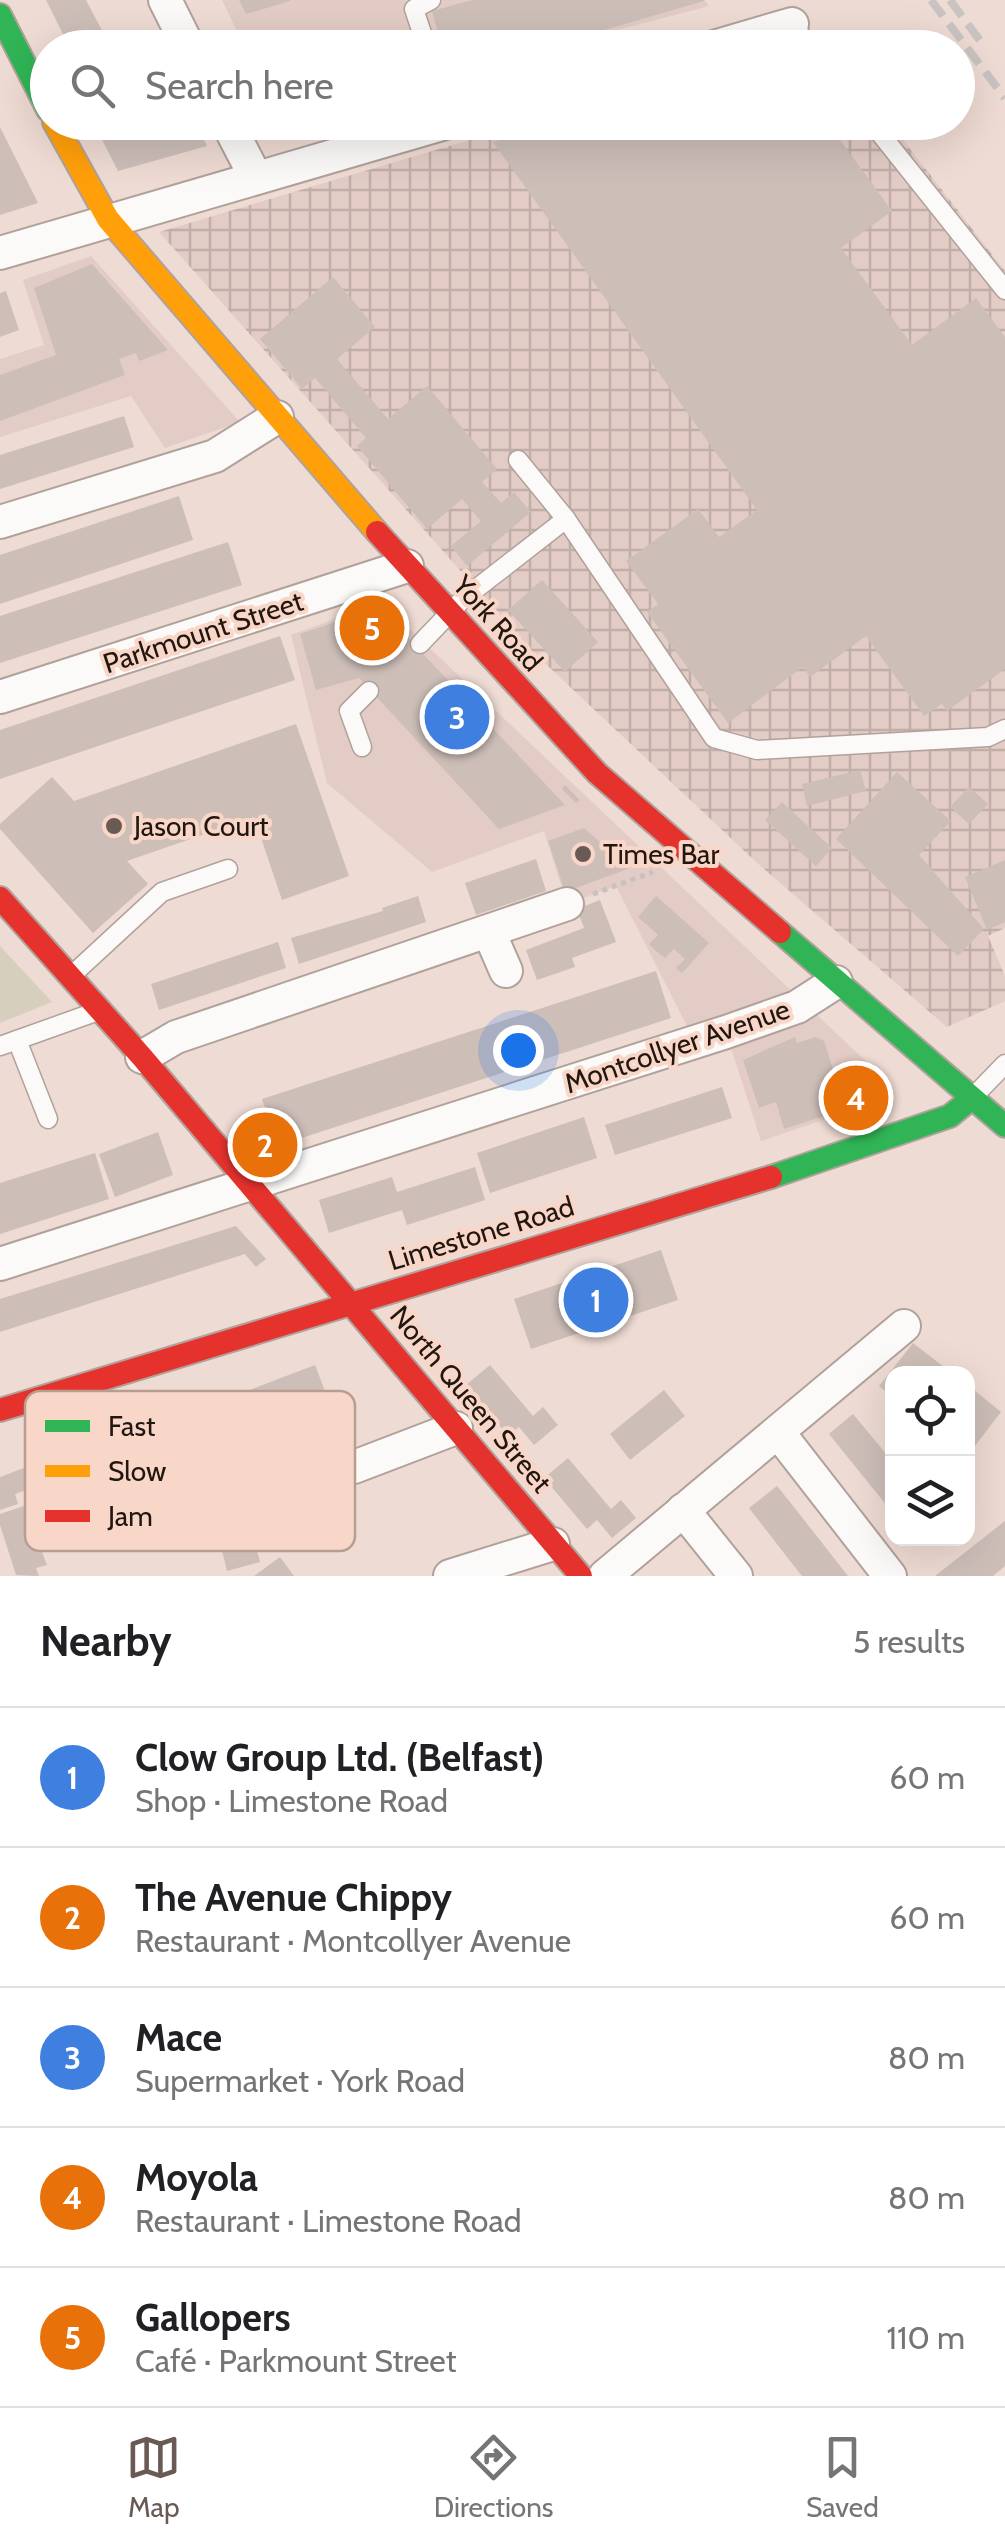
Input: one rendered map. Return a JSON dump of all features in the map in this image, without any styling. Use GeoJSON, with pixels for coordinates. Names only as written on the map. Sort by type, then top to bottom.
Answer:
{"type":"FeatureCollection","features":[{"type":"Feature","properties":{"kind":"main road"},"geometry":{"type":"LineString","coordinates":[[0,15],[30,74]]}},
{"type":"Feature","properties":{"kind":"main road","name":"York Road"},"geometry":{"type":"LineString","coordinates":[[64,140],[108,220],[448,614],[596,773],[1005,1126]]}},
{"type":"Feature","properties":{"kind":"main road","name":"North Queen Street"},"geometry":{"type":"LineString","coordinates":[[0,898],[253,1186],[581,1576]]}},
{"type":"Feature","properties":{"kind":"main road","name":"Limestone Road"},"geometry":{"type":"LineString","coordinates":[[64,1391],[876,1144],[950,1116],[972,1098]]}},
{"type":"Feature","properties":{"kind":"main road","name":"Limestone Road"},"geometry":{"type":"LineString","coordinates":[[0,1410],[25,1403]]}},
{"type":"Feature","properties":{"kind":"street"},"geometry":{"type":"LineString","coordinates":[[165,0],[180,30]]}},
{"type":"Feature","properties":{"kind":"street"},"geometry":{"type":"LineString","coordinates":[[236,140],[256,178]]}},
{"type":"Feature","properties":{"kind":"street"},"geometry":{"type":"LineString","coordinates":[[0,252],[387,140]]}},
{"type":"Feature","properties":{"kind":"street"},"geometry":{"type":"LineString","coordinates":[[0,522],[214,456],[278,418]]}},
{"type":"Feature","properties":{"kind":"street","name":"Parkmount Street"},"geometry":{"type":"LineString","coordinates":[[0,698],[406,566]]}},
{"type":"Feature","properties":{"kind":"street"},"geometry":{"type":"LineString","coordinates":[[142,1057],[176,1037],[567,904]]}},
{"type":"Feature","properties":{"kind":"street"},"geometry":{"type":"LineString","coordinates":[[490,932],[506,972]]}},
{"type":"Feature","properties":{"kind":"street","name":"Montcollyer Avenue"},"geometry":{"type":"LineString","coordinates":[[0,1264],[253,1186],[769,1017],[797,1007],[836,982]]}},
{"type":"Feature","properties":{"kind":"street"},"geometry":{"type":"LineString","coordinates":[[605,1576],[904,1326]]}},
{"type":"Feature","properties":{"kind":"street"},"geometry":{"type":"LineString","coordinates":[[355,1467],[456,1428]]}},
{"type":"Feature","properties":{"kind":"street"},"geometry":{"type":"LineString","coordinates":[[778,1432],[890,1576]]}},
{"type":"Feature","properties":{"kind":"street"},"geometry":{"type":"LineString","coordinates":[[684,1510],[736,1576]]}},
{"type":"Feature","properties":{"kind":"street"},"geometry":{"type":"LineString","coordinates":[[450,1576],[553,1544]]}},
{"type":"Feature","properties":{"kind":"lane"},"geometry":{"type":"LineString","coordinates":[[421,30],[414,8],[431,0]]}},
{"type":"Feature","properties":{"kind":"lane"},"geometry":{"type":"LineString","coordinates":[[885,140],[1005,290]]}},
{"type":"Feature","properties":{"kind":"lane"},"geometry":{"type":"LineString","coordinates":[[518,460],[566,519],[714,738],[757,750],[988,737],[1005,729]]}},
{"type":"Feature","properties":{"kind":"lane"},"geometry":{"type":"LineString","coordinates":[[420,644],[448,614],[566,519]]}},
{"type":"Feature","properties":{"kind":"lane"},"geometry":{"type":"LineString","coordinates":[[362,747],[350,711],[369,691]]}},
{"type":"Feature","properties":{"kind":"lane"},"geometry":{"type":"LineString","coordinates":[[70,976],[162,892],[228,869]]}},
{"type":"Feature","properties":{"kind":"lane"},"geometry":{"type":"LineString","coordinates":[[48,1118],[8,1043],[101,1010]]}},
{"type":"Feature","properties":{"kind":"lane"},"geometry":{"type":"LineString","coordinates":[[972,1098],[1005,1064]]}},
{"type":"Feature","properties":{"kind":"path"},"geometry":{"type":"LineString","coordinates":[[567,904],[656,871]]}},
{"type":"Feature","properties":{"kind":"shaded area"},"geometry":{"type":"Polygon","coordinates":[[[222,0],[705,0],[709,6],[618,30],[236,30],[222,0]]]}},
{"type":"Feature","properties":{"kind":"shaded area"},"geometry":{"type":"Polygon","coordinates":[[[470,140],[903,140],[1005,271],[1005,928],[988,936],[1005,976],[1005,1001],[947,1027],[756,862],[531,650],[159,232],[470,140]]]}},
{"type":"Feature","properties":{"kind":"shaded area"},"geometry":{"type":"Polygon","coordinates":[[[91,256],[240,422],[165,448],[131,396],[0,437],[0,359],[44,345],[23,280],[91,256]]]}},
{"type":"Feature","properties":{"kind":"shaded area"},"geometry":{"type":"Polygon","coordinates":[[[381,602],[874,1069],[882,1100],[761,1141],[726,1032],[695,1042],[616,886],[567,904],[544,831],[432,872],[327,783],[291,635],[381,602]]]}},
{"type":"Feature","properties":{"kind":"shaded area"},"geometry":{"type":"Polygon","coordinates":[[[0,946],[52,1002],[0,1023],[0,946]]]}},
{"type":"Feature","properties":{"kind":"building"},"geometry":{"type":"Polygon","coordinates":[[[46,0],[86,0],[102,30],[61,30],[46,0]]]}},
{"type":"Feature","properties":{"kind":"building"},"geometry":{"type":"Polygon","coordinates":[[[239,0],[290,0],[290,1],[246,14],[239,0]]]}},
{"type":"Feature","properties":{"kind":"building"},"geometry":{"type":"Polygon","coordinates":[[[472,0],[704,0],[604,30],[437,30],[432,11],[472,0]]]}},
{"type":"Feature","properties":{"kind":"building"},"geometry":{"type":"Polygon","coordinates":[[[0,127],[38,203],[0,215],[0,127]]]}},
{"type":"Feature","properties":{"kind":"building"},"geometry":{"type":"Polygon","coordinates":[[[102,140],[204,140],[207,146],[118,171],[102,140]]]}},
{"type":"Feature","properties":{"kind":"building"},"geometry":{"type":"Polygon","coordinates":[[[840,140],[892,211],[841,248],[912,345],[976,298],[1005,337],[1005,669],[947,711],[942,704],[924,716],[866,636],[810,677],[803,667],[728,723],[647,612],[658,604],[626,561],[698,509],[719,537],[757,510],[493,142],[840,140]]]}},
{"type":"Feature","properties":{"kind":"building"},"geometry":{"type":"Polygon","coordinates":[[[92,264],[168,350],[139,361],[136,353],[119,359],[125,375],[0,421],[0,375],[56,355],[34,288],[92,264]]]}},
{"type":"Feature","properties":{"kind":"building"},"geometry":{"type":"Polygon","coordinates":[[[333,277],[375,327],[337,359],[388,419],[427,386],[497,469],[482,482],[501,503],[514,492],[531,512],[467,566],[451,546],[481,521],[462,499],[427,529],[357,446],[366,438],[315,378],[302,389],[260,339],[333,277]]]}},
{"type":"Feature","properties":{"kind":"building"},"geometry":{"type":"Polygon","coordinates":[[[6,291],[19,330],[0,337],[0,293],[6,291]]]}},
{"type":"Feature","properties":{"kind":"building"},"geometry":{"type":"Polygon","coordinates":[[[124,416],[134,447],[0,489],[0,455],[124,416]]]}},
{"type":"Feature","properties":{"kind":"building"},"geometry":{"type":"Polygon","coordinates":[[[179,496],[193,540],[0,604],[0,555],[179,496]]]}},
{"type":"Feature","properties":{"kind":"building"},"geometry":{"type":"Polygon","coordinates":[[[228,542],[242,585],[0,663],[0,616],[228,542]]]}},
{"type":"Feature","properties":{"kind":"building"},"geometry":{"type":"Polygon","coordinates":[[[542,580],[598,642],[565,672],[508,610],[542,580]]]}},
{"type":"Feature","properties":{"kind":"building"},"geometry":{"type":"Polygon","coordinates":[[[379,607],[565,805],[499,829],[359,678],[316,690],[300,634],[379,607]]]}},
{"type":"Feature","properties":{"kind":"building"},"geometry":{"type":"Polygon","coordinates":[[[280,636],[295,680],[0,779],[0,730],[280,636]]]}},
{"type":"Feature","properties":{"kind":"building","name":"Jason Court"},"geometry":{"type":"Polygon","coordinates":[[[296,724],[349,876],[282,900],[254,817],[127,861],[148,884],[93,933],[0,829],[0,824],[52,777],[74,801],[296,724]]]}},
{"type":"Feature","properties":{"kind":"building"},"geometry":{"type":"Polygon","coordinates":[[[860,770],[866,791],[807,806],[802,784],[860,770]]]}},
{"type":"Feature","properties":{"kind":"building"},"geometry":{"type":"Polygon","coordinates":[[[897,772],[951,821],[919,855],[984,929],[958,956],[836,839],[897,772]]]}},
{"type":"Feature","properties":{"kind":"building"},"geometry":{"type":"Polygon","coordinates":[[[565,785],[580,800],[576,803],[562,789],[565,785]]]}},
{"type":"Feature","properties":{"kind":"building"},"geometry":{"type":"Polygon","coordinates":[[[969,787],[988,804],[969,824],[950,807],[969,787]]]}},
{"type":"Feature","properties":{"kind":"building"},"geometry":{"type":"Polygon","coordinates":[[[782,802],[832,848],[816,866],[765,820],[782,802]]]}},
{"type":"Feature","properties":{"kind":"building","name":"Times Bar"},"geometry":{"type":"Polygon","coordinates":[[[584,828],[630,868],[565,892],[548,841],[584,828]]]}},
{"type":"Feature","properties":{"kind":"building"},"geometry":{"type":"Polygon","coordinates":[[[536,859],[546,891],[476,915],[465,883],[536,859]]]}},
{"type":"Feature","properties":{"kind":"building"},"geometry":{"type":"Polygon","coordinates":[[[1005,860],[1005,922],[987,930],[965,877],[1005,860]]]}},
{"type":"Feature","properties":{"kind":"building"},"geometry":{"type":"Polygon","coordinates":[[[418,896],[426,922],[299,964],[291,938],[383,911],[382,908],[418,896]]]}},
{"type":"Feature","properties":{"kind":"building"},"geometry":{"type":"Polygon","coordinates":[[[656,896],[709,943],[682,973],[676,968],[685,959],[674,949],[665,958],[655,950],[649,944],[658,935],[638,917],[656,896]]]}},
{"type":"Feature","properties":{"kind":"building"},"geometry":{"type":"Polygon","coordinates":[[[600,900],[616,942],[572,958],[575,967],[537,980],[526,950],[584,928],[577,909],[600,900]]]}},
{"type":"Feature","properties":{"kind":"building"},"geometry":{"type":"Polygon","coordinates":[[[278,942],[286,968],[159,1010],[151,984],[278,942]]]}},
{"type":"Feature","properties":{"kind":"building"},"geometry":{"type":"Polygon","coordinates":[[[656,971],[671,1018],[277,1146],[262,1099],[656,971]]]}},
{"type":"Feature","properties":{"kind":"building"},"geometry":{"type":"Polygon","coordinates":[[[795,1037],[797,1043],[815,1037],[824,1041],[838,1085],[866,1075],[874,1100],[784,1129],[776,1102],[759,1108],[743,1060],[795,1037]]]}},
{"type":"Feature","properties":{"kind":"building"},"geometry":{"type":"Polygon","coordinates":[[[722,1087],[732,1118],[615,1155],[605,1125],[722,1087]]]}},
{"type":"Feature","properties":{"kind":"building"},"geometry":{"type":"Polygon","coordinates":[[[584,1117],[597,1158],[490,1193],[477,1153],[584,1117]]]}},
{"type":"Feature","properties":{"kind":"building"},"geometry":{"type":"Polygon","coordinates":[[[158,1132],[173,1175],[115,1197],[99,1154],[158,1132]]]}},
{"type":"Feature","properties":{"kind":"building"},"geometry":{"type":"Polygon","coordinates":[[[95,1153],[109,1199],[0,1234],[0,1183],[95,1153]]]}},
{"type":"Feature","properties":{"kind":"building"},"geometry":{"type":"Polygon","coordinates":[[[475,1167],[485,1200],[407,1225],[402,1210],[329,1233],[319,1200],[392,1177],[397,1192],[475,1167]]]}},
{"type":"Feature","properties":{"kind":"building"},"geometry":{"type":"Polygon","coordinates":[[[236,1226],[266,1259],[256,1267],[245,1254],[0,1332],[0,1299],[236,1226]]]}},
{"type":"Feature","properties":{"kind":"building"},"geometry":{"type":"Polygon","coordinates":[[[661,1250],[678,1300],[531,1349],[514,1299],[661,1250]]]}},
{"type":"Feature","properties":{"kind":"building"},"geometry":{"type":"Polygon","coordinates":[[[913,1343],[943,1366],[895,1366],[913,1343]]]}},
{"type":"Feature","properties":{"kind":"building"},"geometry":{"type":"Polygon","coordinates":[[[315,1365],[325,1391],[247,1391],[315,1365]]]}},
{"type":"Feature","properties":{"kind":"building"},"geometry":{"type":"Polygon","coordinates":[[[490,1365],[533,1416],[543,1407],[558,1425],[534,1445],[519,1427],[508,1436],[466,1385],[490,1365]]]}},
{"type":"Feature","properties":{"kind":"building"},"geometry":{"type":"Polygon","coordinates":[[[664,1390],[685,1416],[630,1460],[610,1434],[664,1390]]]}},
{"type":"Feature","properties":{"kind":"building"},"geometry":{"type":"Polygon","coordinates":[[[975,1391],[1001,1412],[975,1446],[975,1391]]]}},
{"type":"Feature","properties":{"kind":"building"},"geometry":{"type":"Polygon","coordinates":[[[853,1414],[885,1453],[885,1503],[829,1434],[853,1414]]]}},
{"type":"Feature","properties":{"kind":"building"},"geometry":{"type":"Polygon","coordinates":[[[568,1458],[611,1509],[621,1500],[636,1518],[612,1538],[597,1520],[587,1529],[544,1478],[568,1458]]]}},
{"type":"Feature","properties":{"kind":"building"},"geometry":{"type":"Polygon","coordinates":[[[25,1468],[25,1490],[15,1494],[18,1504],[0,1510],[0,1477],[25,1468]]]}},
{"type":"Feature","properties":{"kind":"building"},"geometry":{"type":"Polygon","coordinates":[[[777,1486],[848,1576],[802,1576],[787,1557],[749,1508],[777,1486]]]}},
{"type":"Feature","properties":{"kind":"building"},"geometry":{"type":"Polygon","coordinates":[[[24,1506],[25,1551],[42,1551],[47,1565],[36,1568],[39,1576],[16,1575],[0,1514],[24,1506]]]}},
{"type":"Feature","properties":{"kind":"building"},"geometry":{"type":"Polygon","coordinates":[[[1005,1521],[1005,1566],[993,1576],[935,1576],[975,1546],[1005,1521]]]}},
{"type":"Feature","properties":{"kind":"building"},"geometry":{"type":"Polygon","coordinates":[[[222,1551],[257,1551],[260,1562],[227,1571],[222,1551]]]}},
{"type":"Feature","properties":{"kind":"building"},"geometry":{"type":"Polygon","coordinates":[[[280,1557],[294,1576],[254,1576],[280,1557]]]}},
{"type":"Feature","properties":{"kind":"railway"},"geometry":{"type":"LineString","coordinates":[[931,0],[954,30]]}},
{"type":"Feature","properties":{"kind":"railway"},"geometry":{"type":"LineString","coordinates":[[950,0],[972,30]]}},
{"type":"Feature","properties":{"kind":"railway"},"geometry":{"type":"LineString","coordinates":[[975,34],[984,46]]}},
{"type":"Feature","properties":{"kind":"railway"},"geometry":{"type":"LineString","coordinates":[[975,58],[1005,98]]}},
{"type":"Feature","properties":{"kind":"traffic: fast"},"geometry":{"type":"LineString","coordinates":[[0,15],[30,74]]}},
{"type":"Feature","properties":{"kind":"traffic: fast"},"geometry":{"type":"LineString","coordinates":[[780,932],[1005,1126]]}},
{"type":"Feature","properties":{"kind":"traffic: fast"},"geometry":{"type":"LineString","coordinates":[[771,1177],[950,1116],[972,1098]]}},
{"type":"Feature","properties":{"kind":"traffic: slow"},"geometry":{"type":"LineString","coordinates":[[64,140],[108,219],[377,532]]}},
{"type":"Feature","properties":{"kind":"traffic: jam"},"geometry":{"type":"LineString","coordinates":[[377,532],[597,773],[780,932]]}},
{"type":"Feature","properties":{"kind":"traffic: jam"},"geometry":{"type":"LineString","coordinates":[[0,898],[142,1057],[581,1576]]}},
{"type":"Feature","properties":{"kind":"traffic: jam"},"geometry":{"type":"LineString","coordinates":[[63,1391],[771,1177]]}},
{"type":"Feature","properties":{"kind":"traffic: jam"},"geometry":{"type":"LineString","coordinates":[[0,1410],[25,1402]]}},
{"type":"Feature","properties":{"kind":"place","name":"Gallopers"},"geometry":{"type":"Point","coordinates":[372,628]}},
{"type":"Feature","properties":{"kind":"place","name":"Mace"},"geometry":{"type":"Point","coordinates":[457,717]}},
{"type":"Feature","properties":{"kind":"place","name":"Jason Court"},"geometry":{"type":"Point","coordinates":[114,826]}},
{"type":"Feature","properties":{"kind":"place","name":"Times Bar"},"geometry":{"type":"Point","coordinates":[583,854]}},
{"type":"Feature","properties":{"kind":"place","name":"Moyola"},"geometry":{"type":"Point","coordinates":[856,1098]}},
{"type":"Feature","properties":{"kind":"place","name":"The Avenue Chippy"},"geometry":{"type":"Point","coordinates":[265,1145]}},
{"type":"Feature","properties":{"kind":"place","name":"Clow Group Ltd. (Belfast)"},"geometry":{"type":"Point","coordinates":[596,1300]}}]}
